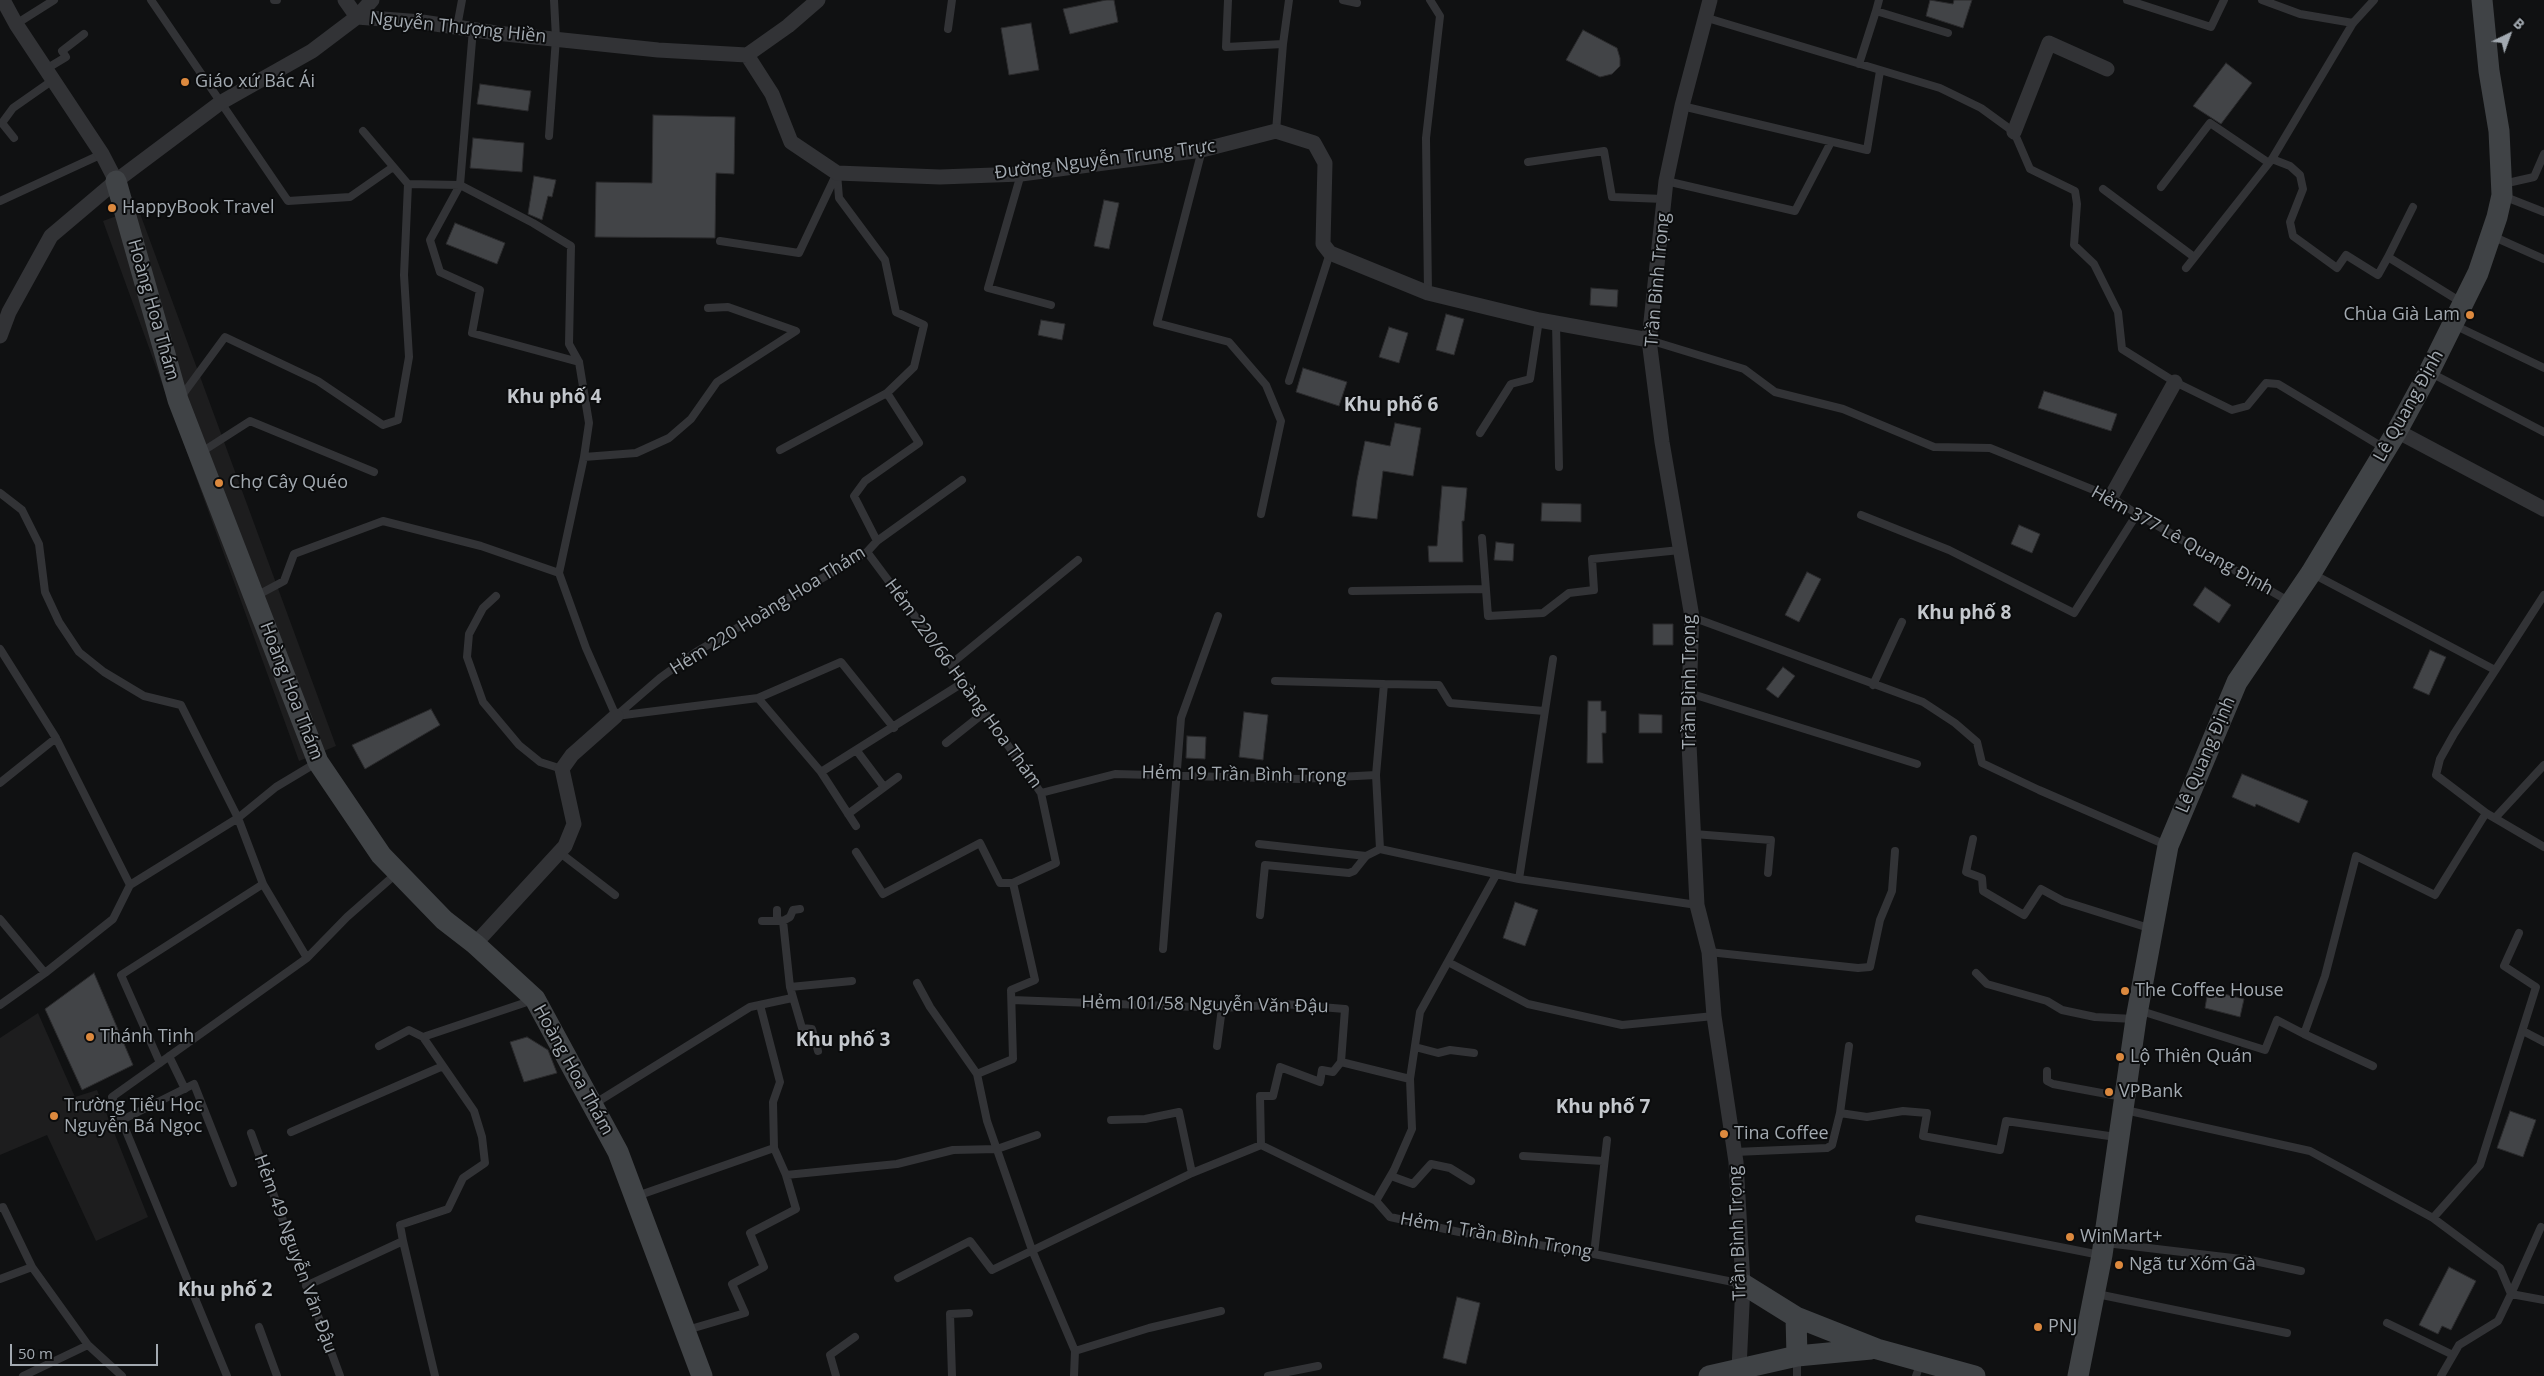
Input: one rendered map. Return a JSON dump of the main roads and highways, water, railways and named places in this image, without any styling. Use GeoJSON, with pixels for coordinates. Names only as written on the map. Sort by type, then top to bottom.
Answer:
{"type":"FeatureCollection","features":[{"type":"Feature","properties":{"kind":"place","name":"Giáo xứ Bác Ái"},"geometry":{"type":"Point","coordinates":[185,82]}},
{"type":"Feature","properties":{"kind":"place","name":"HappyBook Travel"},"geometry":{"type":"Point","coordinates":[112,208]}},
{"type":"Feature","properties":{"kind":"place","name":"Chùa Già Lam"},"geometry":{"type":"Point","coordinates":[2470,315]}},
{"type":"Feature","properties":{"kind":"place","name":"Chợ Cây Quéo"},"geometry":{"type":"Point","coordinates":[219,483]}},
{"type":"Feature","properties":{"kind":"place","name":"The Coffee House"},"geometry":{"type":"Point","coordinates":[2125,991]}},
{"type":"Feature","properties":{"kind":"place","name":"Thánh Tịnh"},"geometry":{"type":"Point","coordinates":[90,1037]}},
{"type":"Feature","properties":{"kind":"place","name":"Lộ Thiên Quán"},"geometry":{"type":"Point","coordinates":[2120,1057]}},
{"type":"Feature","properties":{"kind":"place","name":"VPBank"},"geometry":{"type":"Point","coordinates":[2109,1092]}},
{"type":"Feature","properties":{"kind":"place","name":"Trường Tiểu Học Nguyễn Bá Ngọc"},"geometry":{"type":"Point","coordinates":[54,1116]}},
{"type":"Feature","properties":{"kind":"place","name":"Tina Coffee"},"geometry":{"type":"Point","coordinates":[1724,1134]}},
{"type":"Feature","properties":{"kind":"place","name":"WinMart+"},"geometry":{"type":"Point","coordinates":[2070,1237]}},
{"type":"Feature","properties":{"kind":"place","name":"Ngã tư Xóm Gà"},"geometry":{"type":"Point","coordinates":[2119,1265]}},
{"type":"Feature","properties":{"kind":"place","name":"PNJ"},"geometry":{"type":"Point","coordinates":[2038,1327]}},
{"type":"Feature","properties":{"kind":"district","name":"Khu phố 4"},"geometry":{"type":"Point","coordinates":[554,398]}},
{"type":"Feature","properties":{"kind":"district","name":"Khu phố 6"},"geometry":{"type":"Point","coordinates":[1391,406]}},
{"type":"Feature","properties":{"kind":"district","name":"Khu phố 8"},"geometry":{"type":"Point","coordinates":[1964,614]}},
{"type":"Feature","properties":{"kind":"district","name":"Khu phố 3"},"geometry":{"type":"Point","coordinates":[843,1041]}},
{"type":"Feature","properties":{"kind":"district","name":"Khu phố 7"},"geometry":{"type":"Point","coordinates":[1603,1108]}},
{"type":"Feature","properties":{"kind":"district","name":"Khu phố 2"},"geometry":{"type":"Point","coordinates":[225,1291]}}]}
